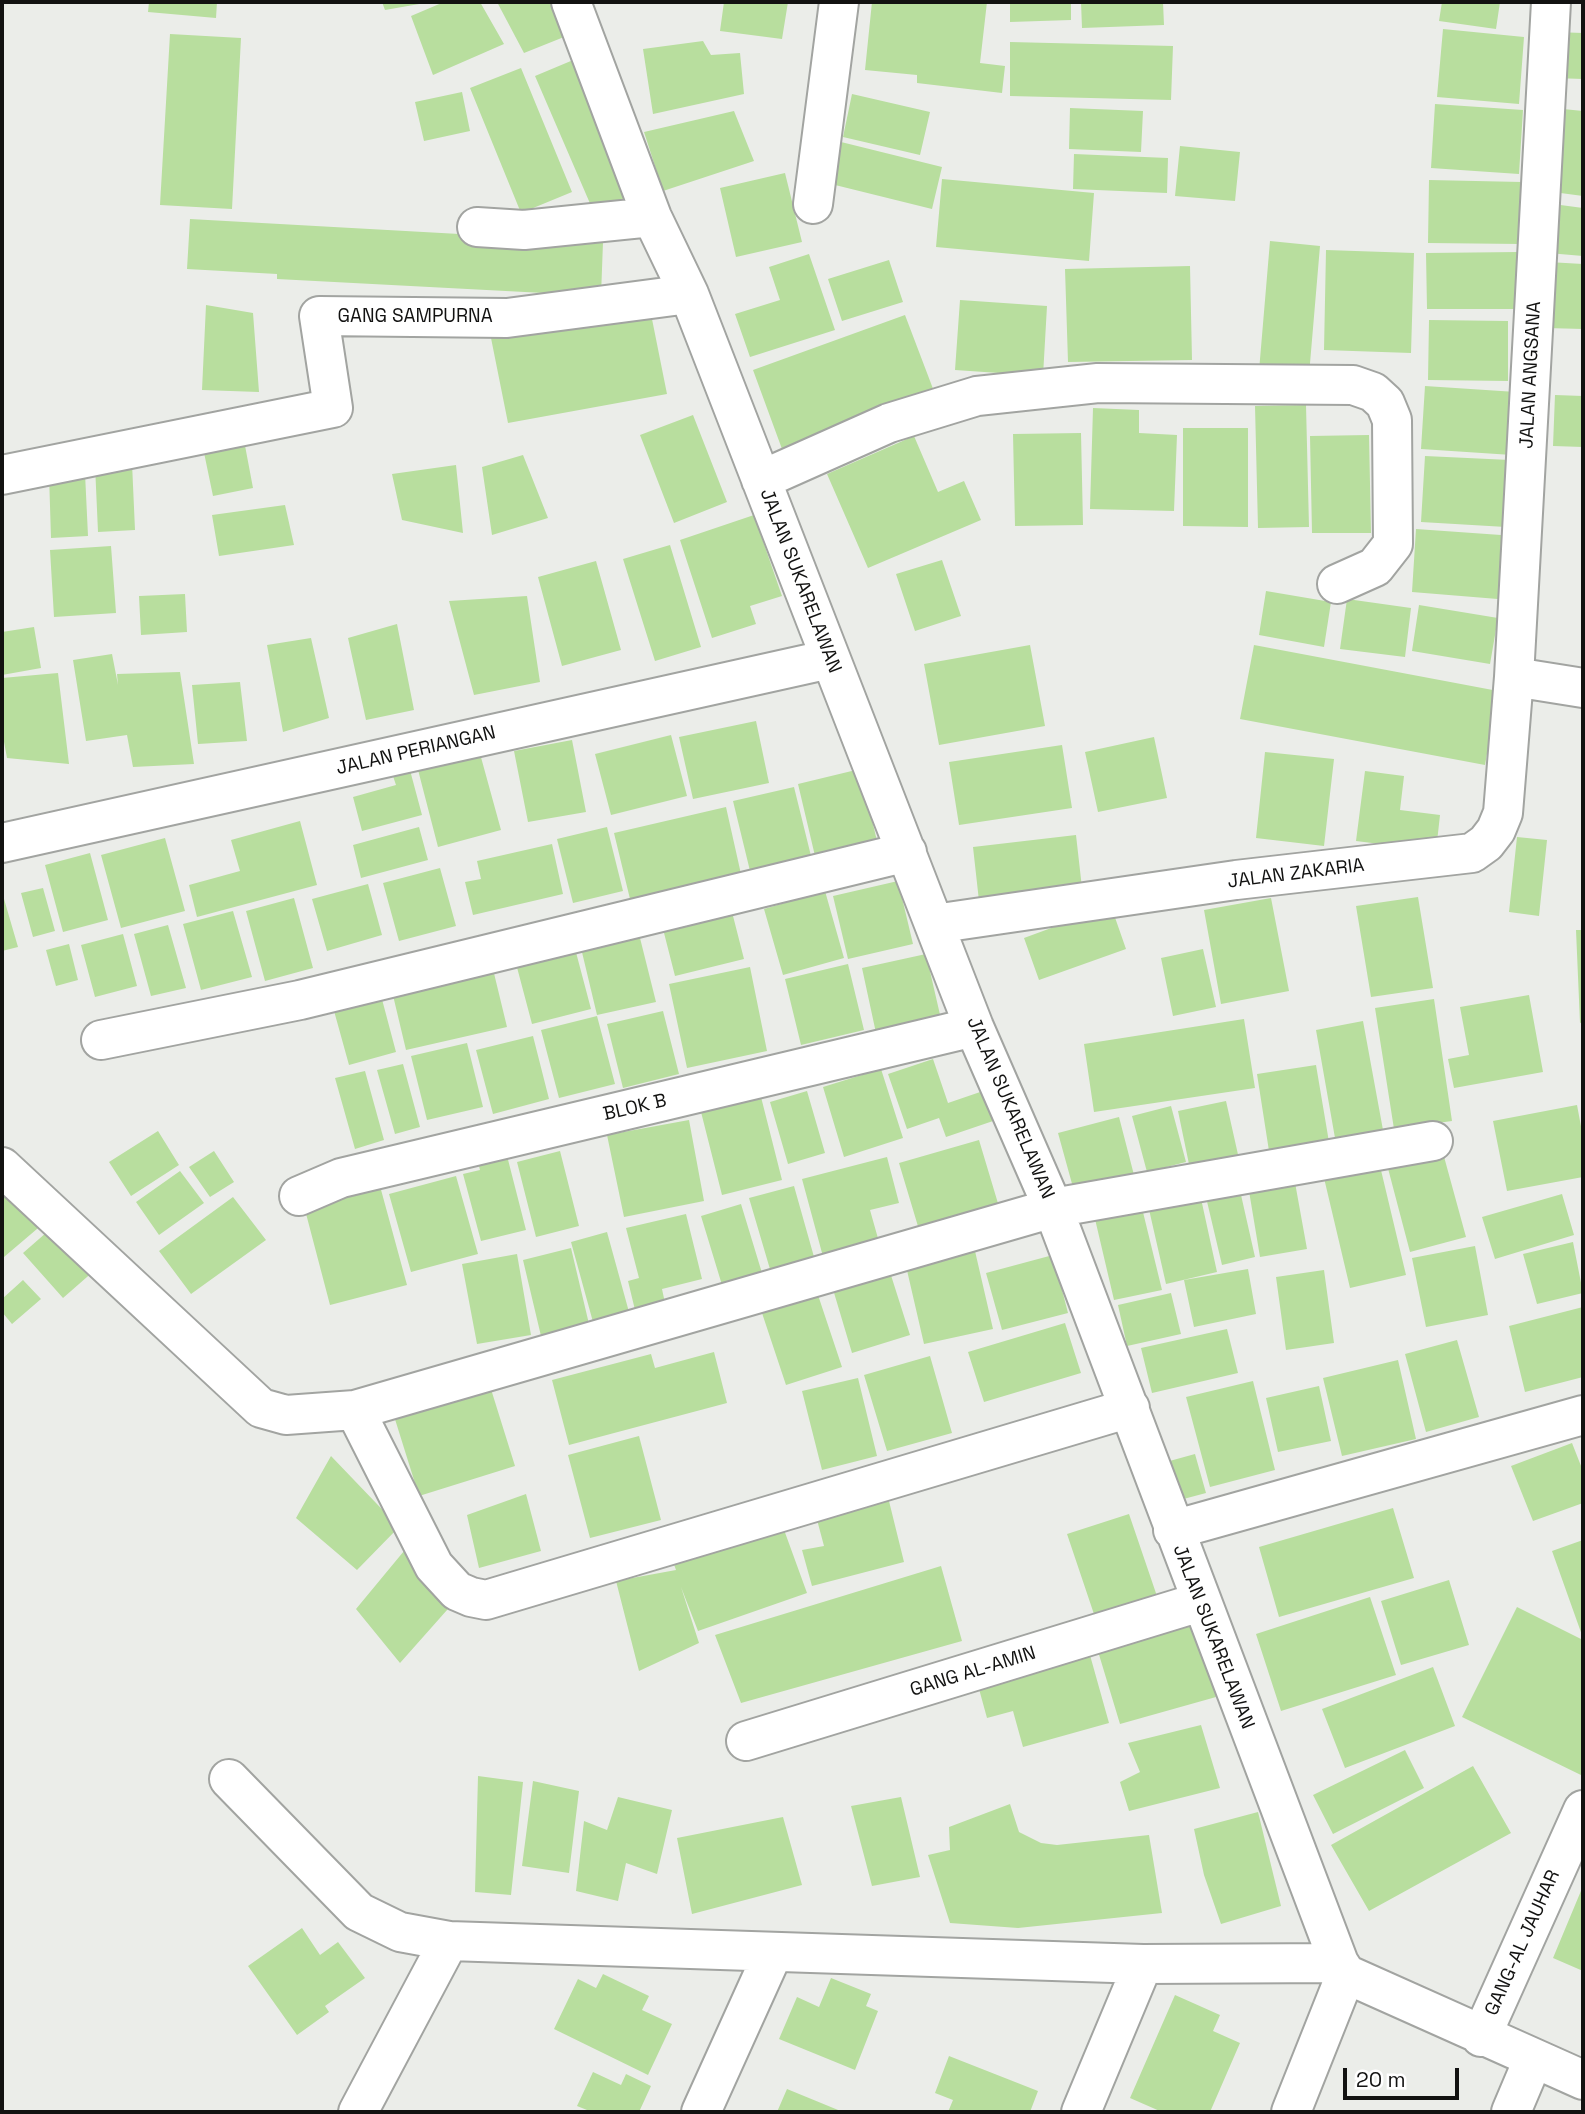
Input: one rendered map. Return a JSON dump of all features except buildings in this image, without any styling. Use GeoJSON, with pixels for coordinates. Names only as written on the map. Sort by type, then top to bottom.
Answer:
{"type":"FeatureCollection","features":[{"type":"Feature","properties":{"kind":"street","name":"JALAN SUKARELAWAN"},"geometry":{"type":"LineString","coordinates":[[571,2],[652,218],[689,294],[974,1027],[1053,1208],[1130,1408],[1200,1602],[1343,1969]]}},
{"type":"Feature","properties":{"kind":"street"},"geometry":{"type":"LineString","coordinates":[[813,204],[839,2]]}},
{"type":"Feature","properties":{"kind":"street","name":"JALAN ANGSANA"},"geometry":{"type":"LineString","coordinates":[[1514,677],[1551,2]]}},
{"type":"Feature","properties":{"kind":"street"},"geometry":{"type":"LineString","coordinates":[[477,227],[524,230],[652,218]]}},
{"type":"Feature","properties":{"kind":"street","name":"GANG SAMPURNA"},"geometry":{"type":"LineString","coordinates":[[2,475],[332,408],[318,316],[507,318],[689,294]]}},
{"type":"Feature","properties":{"kind":"street"},"geometry":{"type":"LineString","coordinates":[[761,480],[889,423],[976,396],[1098,383],[1353,385],[1373,392],[1385,403],[1392,420],[1393,544],[1375,567],[1337,584]]}},
{"type":"Feature","properties":{"kind":"street","name":"JALAN PERIANGAN"},"geometry":{"type":"LineString","coordinates":[[2,843],[830,659]]}},
{"type":"Feature","properties":{"kind":"street"},"geometry":{"type":"LineString","coordinates":[[1514,677],[1583,688]]}},
{"type":"Feature","properties":{"kind":"street","name":"JALAN ZAKARIA"},"geometry":{"type":"LineString","coordinates":[[934,924],[1236,880],[1472,853],[1491,836],[1503,813],[1514,677]]}},
{"type":"Feature","properties":{"kind":"street"},"geometry":{"type":"LineString","coordinates":[[101,1041],[300,1000],[907,852]]}},
{"type":"Feature","properties":{"kind":"street","name":"BLOK B"},"geometry":{"type":"LineString","coordinates":[[299,1196],[341,1178],[974,1027]]}},
{"type":"Feature","properties":{"kind":"street"},"geometry":{"type":"LineString","coordinates":[[2,1167],[261,1408],[286,1415],[355,1410],[1053,1208],[1433,1141]]}},
{"type":"Feature","properties":{"kind":"street"},"geometry":{"type":"LineString","coordinates":[[355,1410],[433,1566],[457,1591],[486,1600],[1130,1408]]}},
{"type":"Feature","properties":{"kind":"street"},"geometry":{"type":"LineString","coordinates":[[1173,1530],[1583,1415]]}},
{"type":"Feature","properties":{"kind":"street","name":"GANG AL-AMIN"},"geometry":{"type":"LineString","coordinates":[[746,1741],[1200,1602]]}},
{"type":"Feature","properties":{"kind":"street"},"geometry":{"type":"LineString","coordinates":[[229,1779],[359,1912],[400,1932],[449,1941],[1343,1969],[1480,2037],[1583,2080]]}},
{"type":"Feature","properties":{"kind":"street","name":"GANG-AL JAUHAR"},"geometry":{"type":"LineString","coordinates":[[1480,2037],[1583,1810]]}},
{"type":"Feature","properties":{"kind":"street"},"geometry":{"type":"LineString","coordinates":[[359,2112],[449,1941]]}},
{"type":"Feature","properties":{"kind":"street"},"geometry":{"type":"LineString","coordinates":[[701,2112],[773,1953]]}},
{"type":"Feature","properties":{"kind":"street"},"geometry":{"type":"LineString","coordinates":[[1081,2112],[1143,1964]]}},
{"type":"Feature","properties":{"kind":"street"},"geometry":{"type":"LineString","coordinates":[[1291,2112],[1343,1969]]}},
{"type":"Feature","properties":{"kind":"street"},"geometry":{"type":"LineString","coordinates":[[1511,2112],[1533,2060]]}}]}
